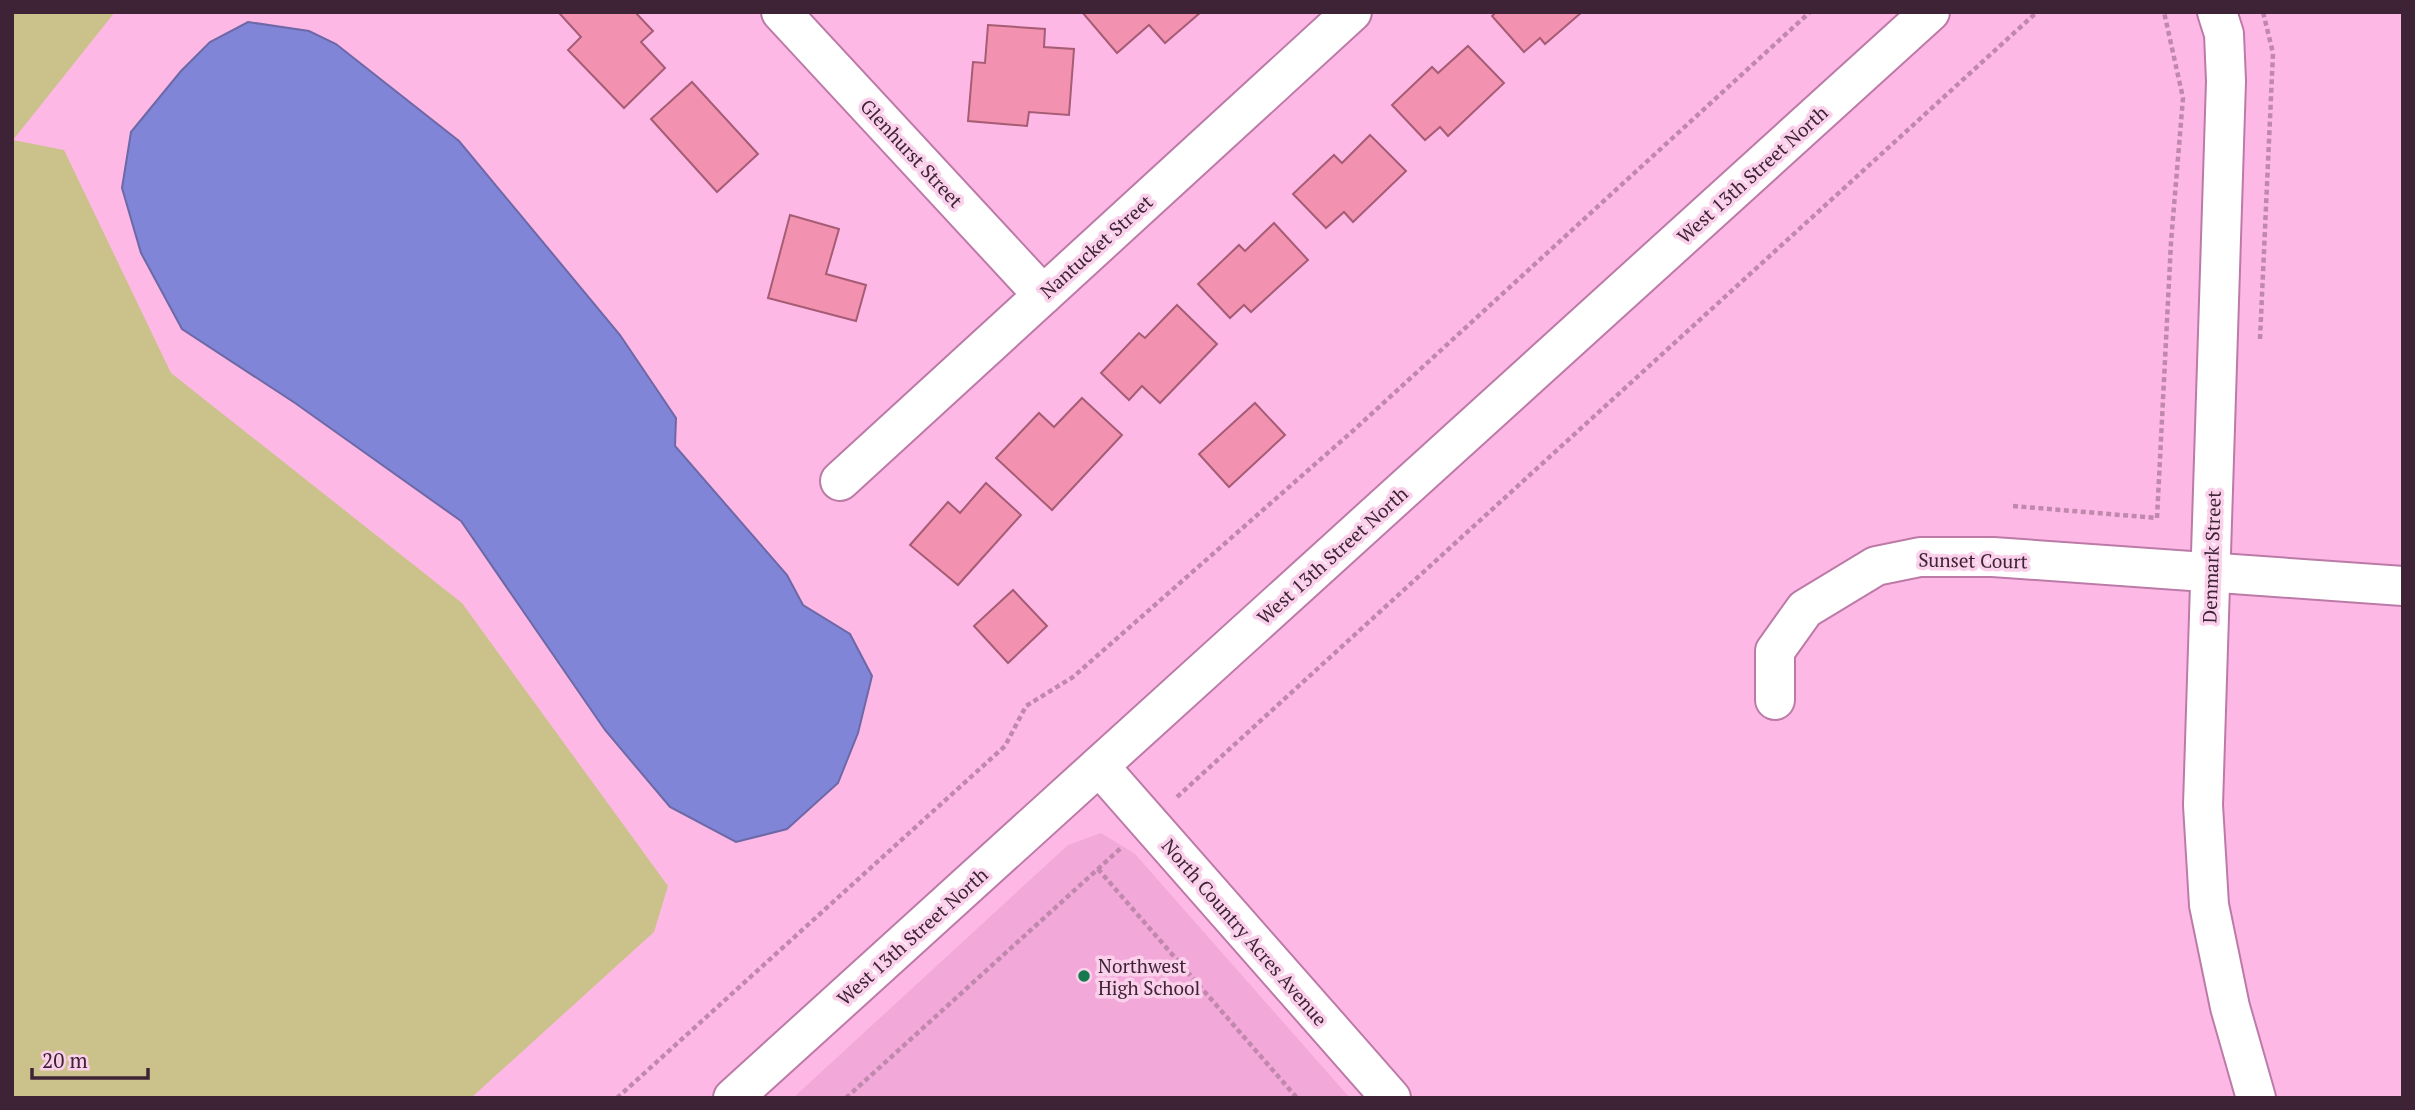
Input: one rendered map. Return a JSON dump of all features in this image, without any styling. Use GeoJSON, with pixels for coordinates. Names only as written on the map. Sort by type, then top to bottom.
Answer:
{"type":"FeatureCollection","features":[{"type":"Feature","properties":{"kind":"street","name":"Glenhurst Street"},"geometry":{"type":"LineString","coordinates":[[781,12],[1043,295]]}},
{"type":"Feature","properties":{"kind":"street","name":"Nantucket Street"},"geometry":{"type":"LineString","coordinates":[[840,481],[1352,12]]}},
{"type":"Feature","properties":{"kind":"street","name":"West 13th Street North"},"geometry":{"type":"LineString","coordinates":[[733,1098],[1930,12]]}},
{"type":"Feature","properties":{"kind":"street","name":"Denmark Street"},"geometry":{"type":"LineString","coordinates":[[2217,12],[2224,34],[2226,82],[2203,804],[2209,905],[2230,1007],[2256,1098]]}},
{"type":"Feature","properties":{"kind":"street","name":"Sunset Court"},"geometry":{"type":"LineString","coordinates":[[1775,700],[1775,651],[1805,609],[1876,566],[1920,557],[1993,557],[2403,586]]}},
{"type":"Feature","properties":{"kind":"street","name":"North Country Acres Avenue"},"geometry":{"type":"LineString","coordinates":[[1099,766],[1391,1098]]}},
{"type":"Feature","properties":{"kind":"path"},"geometry":{"type":"LineString","coordinates":[[617,1098],[1005,746],[1026,706],[1073,677],[1355,429],[1810,12]]}},
{"type":"Feature","properties":{"kind":"path"},"geometry":{"type":"LineString","coordinates":[[846,1098],[2038,12]]}},
{"type":"Feature","properties":{"kind":"path"},"geometry":{"type":"LineString","coordinates":[[2013,506],[2157,518],[2171,242],[2183,98],[2164,12]]}},
{"type":"Feature","properties":{"kind":"path"},"geometry":{"type":"LineString","coordinates":[[2260,352],[2273,53],[2263,12]]}},
{"type":"Feature","properties":{"kind":"path"},"geometry":{"type":"LineString","coordinates":[[1098,869],[1297,1098]]}},
{"type":"Feature","properties":{"kind":"shaded area"},"geometry":{"type":"Polygon","coordinates":[[[12,12],[115,12],[13,140],[64,150],[171,373],[462,603],[668,886],[654,932],[471,1098],[12,1098],[12,12]]]}},
{"type":"Feature","properties":{"kind":"shaded area","name":"Northwest High School"},"geometry":{"type":"Polygon","coordinates":[[[1101,833],[1135,854],[1350,1098],[793,1098],[1068,845],[1101,833]]]}},
{"type":"Feature","properties":{"kind":"water"},"geometry":{"type":"Polygon","coordinates":[[[248,22],[309,31],[336,44],[459,141],[620,335],[676,418],[675,446],[787,575],[803,605],[850,634],[872,676],[858,733],[838,783],[787,829],[736,842],[670,807],[605,730],[461,521],[295,403],[182,329],[141,253],[122,188],[131,132],[181,71],[210,42],[248,22]]]}},
{"type":"Feature","properties":{"kind":"building"},"geometry":{"type":"Polygon","coordinates":[[[635,12],[653,31],[641,42],[665,68],[624,108],[568,50],[581,37],[560,14],[635,12]]]}},
{"type":"Feature","properties":{"kind":"building"},"geometry":{"type":"Polygon","coordinates":[[[1082,12],[1201,12],[1165,43],[1149,25],[1117,53],[1082,12]]]}},
{"type":"Feature","properties":{"kind":"building"},"geometry":{"type":"Polygon","coordinates":[[[1496,12],[1582,12],[1545,44],[1540,38],[1524,52],[1492,16],[1496,12]]]}},
{"type":"Feature","properties":{"kind":"building"},"geometry":{"type":"Polygon","coordinates":[[[988,25],[1045,29],[1044,47],[1074,49],[1069,115],[1029,112],[1027,126],[968,121],[973,62],[985,63],[988,25]]]}},
{"type":"Feature","properties":{"kind":"building"},"geometry":{"type":"Polygon","coordinates":[[[1468,46],[1504,83],[1448,136],[1440,127],[1425,140],[1392,105],[1432,67],[1438,73],[1468,46]]]}},
{"type":"Feature","properties":{"kind":"building"},"geometry":{"type":"Polygon","coordinates":[[[692,82],[758,154],[717,192],[651,119],[692,82]]]}},
{"type":"Feature","properties":{"kind":"building"},"geometry":{"type":"Polygon","coordinates":[[[1370,135],[1406,171],[1353,222],[1344,212],[1326,228],[1293,194],[1334,155],[1342,163],[1370,135]]]}},
{"type":"Feature","properties":{"kind":"building"},"geometry":{"type":"Polygon","coordinates":[[[790,215],[839,229],[826,274],[866,285],[856,321],[768,298],[790,215]]]}},
{"type":"Feature","properties":{"kind":"building"},"geometry":{"type":"Polygon","coordinates":[[[1274,223],[1308,260],[1251,312],[1244,305],[1230,318],[1198,284],[1239,245],[1245,251],[1274,223]]]}},
{"type":"Feature","properties":{"kind":"building"},"geometry":{"type":"Polygon","coordinates":[[[1177,305],[1217,344],[1160,403],[1142,386],[1129,400],[1101,373],[1139,333],[1145,338],[1177,305]]]}},
{"type":"Feature","properties":{"kind":"building"},"geometry":{"type":"Polygon","coordinates":[[[1082,398],[1122,435],[1052,510],[996,458],[1039,413],[1054,427],[1082,398]]]}},
{"type":"Feature","properties":{"kind":"building"},"geometry":{"type":"Polygon","coordinates":[[[1255,403],[1285,435],[1229,487],[1199,454],[1255,403]]]}},
{"type":"Feature","properties":{"kind":"building"},"geometry":{"type":"Polygon","coordinates":[[[986,483],[1021,515],[958,585],[910,545],[948,502],[960,513],[986,483]]]}},
{"type":"Feature","properties":{"kind":"building"},"geometry":{"type":"Polygon","coordinates":[[[1013,590],[1047,626],[1008,663],[974,626],[1013,590]]]}},
{"type":"Feature","properties":{"kind":"place","name":"Northwest High School"},"geometry":{"type":"Point","coordinates":[1084,976]}}]}
